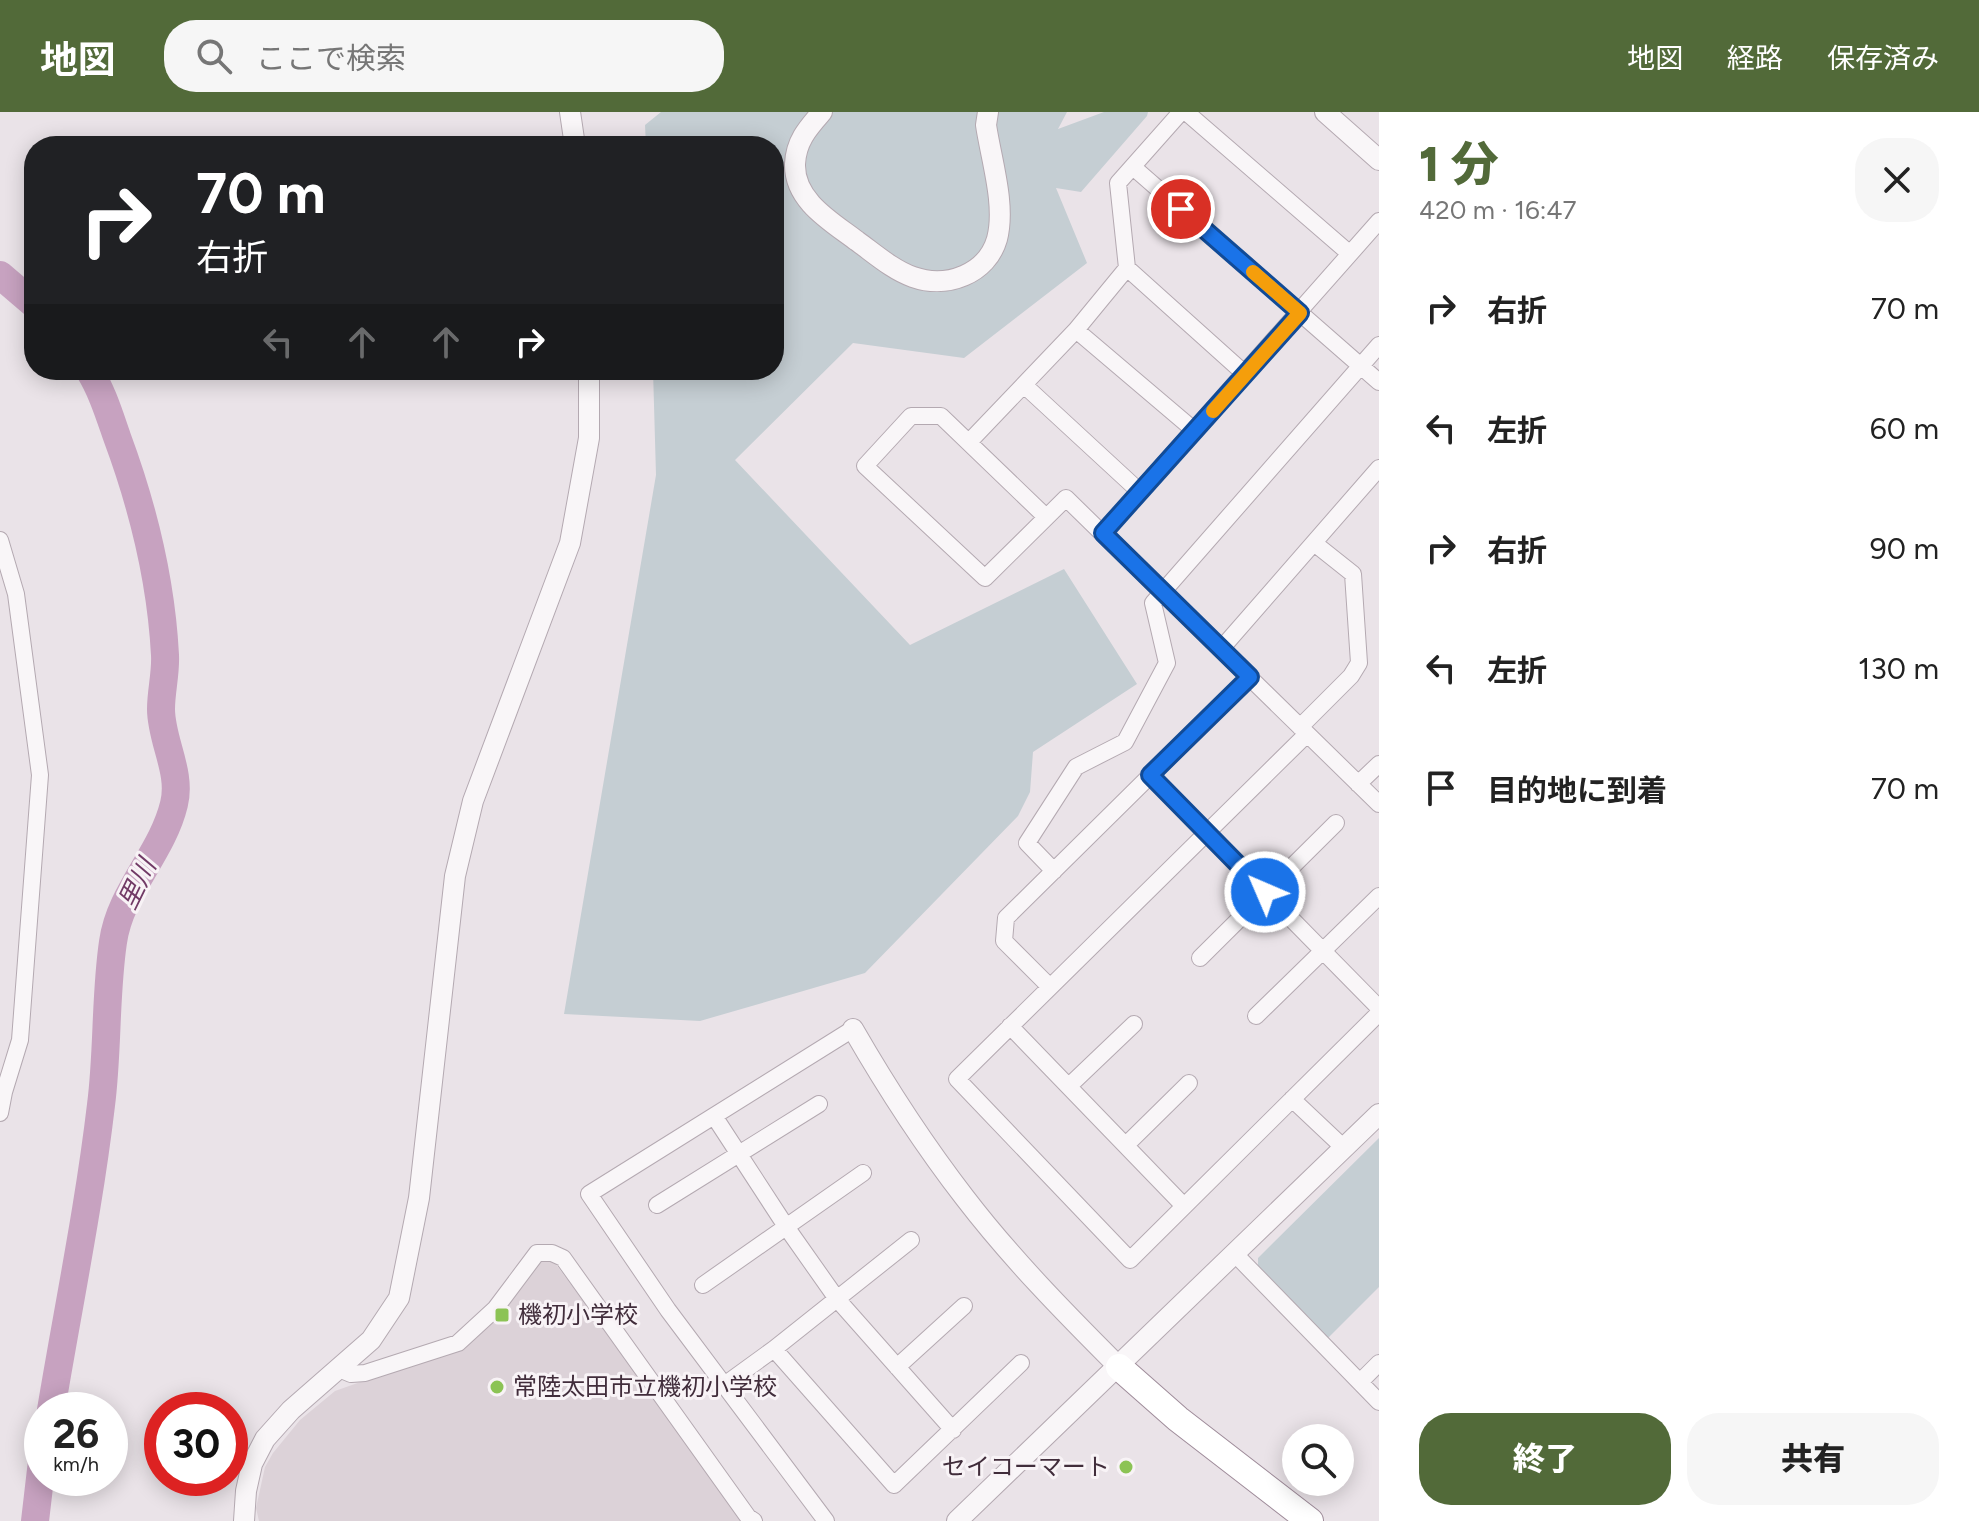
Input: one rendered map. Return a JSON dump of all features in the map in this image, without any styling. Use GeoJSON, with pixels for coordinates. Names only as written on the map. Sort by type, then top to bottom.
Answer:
{"type":"FeatureCollection","features":[{"type":"Feature","properties":{"kind":"highway"},"geometry":{"type":"LineString","coordinates":[[1119,1367],[1178,1419],[1310,1521]]}},
{"type":"Feature","properties":{"kind":"street"},"geometry":{"type":"LineString","coordinates":[[570,112],[574,136]]}},
{"type":"Feature","properties":{"kind":"street"},"geometry":{"type":"LineString","coordinates":[[822,112],[798,142],[795,167],[802,190],[813,208],[886,262],[915,278],[947,282],[965,276],[985,262],[997,240],[1001,208],[986,125],[988,112]]}},
{"type":"Feature","properties":{"kind":"street"},"geometry":{"type":"LineString","coordinates":[[1245,374],[1127,268],[1118,183],[1184,112],[1349,253]]}},
{"type":"Feature","properties":{"kind":"street"},"geometry":{"type":"LineString","coordinates":[[1325,112],[1379,160]]}},
{"type":"Feature","properties":{"kind":"street"},"geometry":{"type":"LineString","coordinates":[[1133,167],[1379,382]]}},
{"type":"Feature","properties":{"kind":"street"},"geometry":{"type":"LineString","coordinates":[[1103,533],[1379,221]]}},
{"type":"Feature","properties":{"kind":"street"},"geometry":{"type":"LineString","coordinates":[[970,441],[1076,330],[1127,268]]}},
{"type":"Feature","properties":{"kind":"street"},"geometry":{"type":"LineString","coordinates":[[1076,330],[1195,431]]}},
{"type":"Feature","properties":{"kind":"street"},"geometry":{"type":"LineString","coordinates":[[1054,871],[1027,843],[1076,767],[1125,742],[1167,663],[1153,603],[1379,345]]}},
{"type":"Feature","properties":{"kind":"street"},"geometry":{"type":"LineString","coordinates":[[244,1521],[252,1464],[265,1439],[291,1410],[371,1340],[399,1298],[419,1198],[455,876],[462,841],[495,739],[570,543],[589,438],[589,380]]}},
{"type":"Feature","properties":{"kind":"street"},"geometry":{"type":"LineString","coordinates":[[1024,385],[1140,492]]}},
{"type":"Feature","properties":{"kind":"street"},"geometry":{"type":"LineString","coordinates":[[1046,517],[941,416],[911,416],[865,466],[985,578],[1066,498],[1379,804]]}},
{"type":"Feature","properties":{"kind":"street"},"geometry":{"type":"LineString","coordinates":[[1221,649],[1314,543],[1376,479]]}},
{"type":"Feature","properties":{"kind":"street"},"geometry":{"type":"LineString","coordinates":[[0,540],[16,594],[40,775],[20,1040],[2,1089],[0,1113]]}},
{"type":"Feature","properties":{"kind":"street"},"geometry":{"type":"LineString","coordinates":[[1150,775],[1207,833],[1323,951],[1379,1011],[1130,1260],[957,1079],[1207,833],[1351,676],[1359,663],[1353,574],[1314,543]]}},
{"type":"Feature","properties":{"kind":"street"},"geometry":{"type":"LineString","coordinates":[[1050,987],[1004,941],[1006,918],[1250,677]]}},
{"type":"Feature","properties":{"kind":"street"},"geometry":{"type":"LineString","coordinates":[[1358,784],[1379,764]]}},
{"type":"Feature","properties":{"kind":"street"},"geometry":{"type":"LineString","coordinates":[[1200,958],[1336,823]]}},
{"type":"Feature","properties":{"kind":"street"},"geometry":{"type":"LineString","coordinates":[[1256,1016],[1379,896]]}},
{"type":"Feature","properties":{"kind":"street"},"geometry":{"type":"LineString","coordinates":[[1069,1086],[1134,1024]]}},
{"type":"Feature","properties":{"kind":"street"},"geometry":{"type":"LineString","coordinates":[[1010,1026],[1184,1206]]}},
{"type":"Feature","properties":{"kind":"street"},"geometry":{"type":"LineString","coordinates":[[826,1521],[723,1386],[589,1194],[853,1029],[919,1134],[966,1199],[1017,1260],[1119,1367]]}},
{"type":"Feature","properties":{"kind":"street"},"geometry":{"type":"LineString","coordinates":[[1126,1145],[1189,1083]]}},
{"type":"Feature","properties":{"kind":"street"},"geometry":{"type":"LineString","coordinates":[[1292,1099],[1344,1148]]}},
{"type":"Feature","properties":{"kind":"street"},"geometry":{"type":"LineString","coordinates":[[657,1205],[819,1104]]}},
{"type":"Feature","properties":{"kind":"street"},"geometry":{"type":"LineString","coordinates":[[957,1521],[1379,1114]]}},
{"type":"Feature","properties":{"kind":"street"},"geometry":{"type":"LineString","coordinates":[[714,1116],[837,1299],[953,1430]]}},
{"type":"Feature","properties":{"kind":"street"},"geometry":{"type":"LineString","coordinates":[[703,1285],[863,1173]]}},
{"type":"Feature","properties":{"kind":"street"},"geometry":{"type":"LineString","coordinates":[[723,1386],[911,1240]]}},
{"type":"Feature","properties":{"kind":"street"},"geometry":{"type":"LineString","coordinates":[[339,1369],[351,1374],[365,1373],[458,1343],[495,1309],[537,1253],[552,1253],[563,1258],[748,1517],[754,1521]]}},
{"type":"Feature","properties":{"kind":"street"},"geometry":{"type":"LineString","coordinates":[[1235,1254],[1379,1402]]}},
{"type":"Feature","properties":{"kind":"street"},"geometry":{"type":"LineString","coordinates":[[897,1367],[964,1306]]}},
{"type":"Feature","properties":{"kind":"street"},"geometry":{"type":"LineString","coordinates":[[774,1349],[894,1485],[1021,1363]]}},
{"type":"Feature","properties":{"kind":"street"},"geometry":{"type":"LineString","coordinates":[[1360,1382],[1379,1363]]}},
{"type":"Feature","properties":{"kind":"shaded area"},"geometry":{"type":"Polygon","coordinates":[[[661,112],[1067,112],[1058,129],[1104,112],[1148,112],[1081,192],[1056,188],[1087,263],[964,358],[853,343],[735,460],[910,645],[1064,569],[1137,684],[1033,752],[1030,792],[1018,816],[865,973],[700,1021],[564,1014],[656,475],[653,380],[784,380],[784,136],[646,136],[645,125],[661,112]]]}},
{"type":"Feature","properties":{"kind":"shaded area"},"geometry":{"type":"Polygon","coordinates":[[[1379,1138],[1379,1287],[1327,1339],[1258,1268],[1258,1258],[1379,1138]]]}},
{"type":"Feature","properties":{"kind":"shaded area","name":"常陸太田市立機初小学校"},"geometry":{"type":"Polygon","coordinates":[[[538,1260],[554,1262],[750,1521],[259,1521],[256,1508],[265,1467],[300,1420],[335,1391],[462,1346],[538,1260]]]}},
{"type":"Feature","properties":{"kind":"waterway","name":"里川"},"geometry":{"type":"LineString","coordinates":[[0,275],[24,295]]}},
{"type":"Feature","properties":{"kind":"waterway","name":"里川"},"geometry":{"type":"LineString","coordinates":[[54,1392],[96,1143],[113,942],[124,906],[168,822],[176,792],[162,721],[165,655],[155,571],[143,517],[126,463],[95,380]]}},
{"type":"Feature","properties":{"kind":"waterway","name":"里川"},"geometry":{"type":"LineString","coordinates":[[35,1521],[38,1496]]}},
{"type":"Feature","properties":{"kind":"slow traffic"},"geometry":{"type":"LineString","coordinates":[[1213,411],[1300,313],[1253,272]]}},
{"type":"Feature","properties":{"kind":"place","name":"機初小学校"},"geometry":{"type":"Point","coordinates":[502,1315]}},
{"type":"Feature","properties":{"kind":"place","name":"常陸太田市立機初小学校"},"geometry":{"type":"Point","coordinates":[497,1387]}},
{"type":"Feature","properties":{"kind":"place","name":"セイコーマート"},"geometry":{"type":"Point","coordinates":[1126,1467]}},
{"type":"Feature","properties":{"kind":"route"},"geometry":{"type":"LineString","coordinates":[[1181,209],[1300,313],[1103,533],[1250,677],[1150,775],[1265,892]]}}]}
